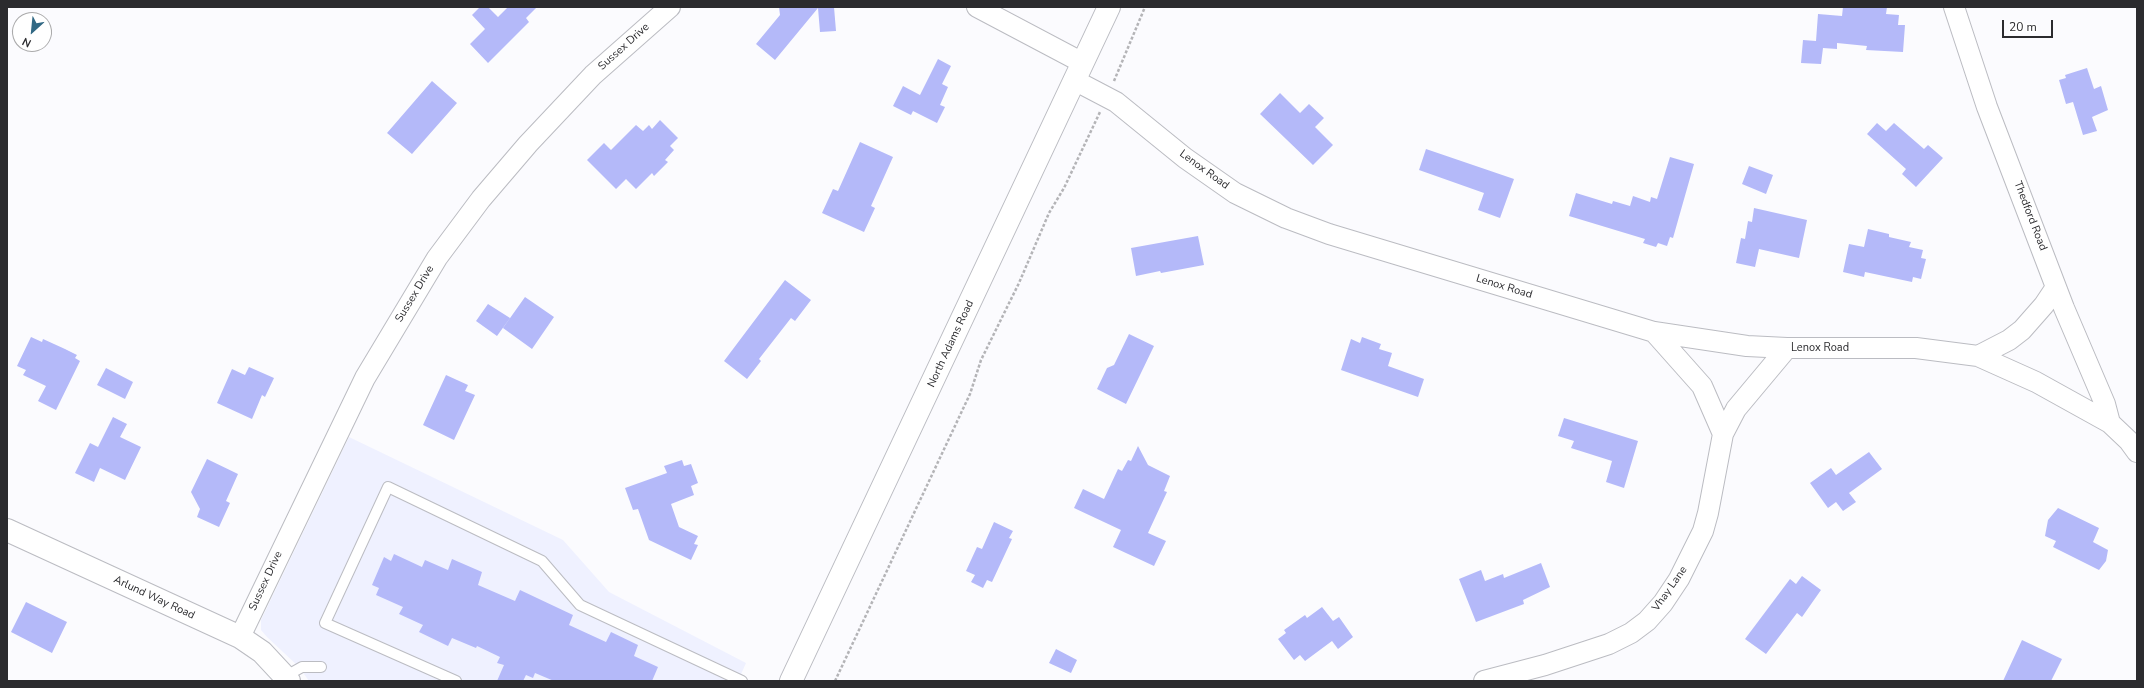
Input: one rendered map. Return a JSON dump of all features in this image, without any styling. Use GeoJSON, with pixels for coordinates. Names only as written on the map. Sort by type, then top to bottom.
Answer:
{"type":"FeatureCollection","features":[{"type":"Feature","properties":{"kind":"street","name":"Sussex Drive"},"geometry":{"type":"LineString","coordinates":[[240,637],[365,378],[437,258],[481,199],[528,144],[599,70],[670,7]]}},
{"type":"Feature","properties":{"kind":"street","name":"Lenox Road"},"geometry":{"type":"LineString","coordinates":[[977,7],[1079,71],[1211,177],[1264,208],[1286,218],[1365,246],[1654,332],[1704,341],[1787,348],[1916,348],[1978,356],[2036,382],[2110,423],[2134,446]]}},
{"type":"Feature","properties":{"kind":"street","name":"North Adams Road"},"geometry":{"type":"LineString","coordinates":[[791,681],[1109,7]]}},
{"type":"Feature","properties":{"kind":"street","name":"Thedford Road"},"geometry":{"type":"LineString","coordinates":[[1954,7],[1987,107],[2056,287],[2105,404],[2110,423]]}},
{"type":"Feature","properties":{"kind":"street"},"geometry":{"type":"LineString","coordinates":[[1978,356],[2009,340],[2022,330],[2044,305],[2056,287]]}},
{"type":"Feature","properties":{"kind":"street"},"geometry":{"type":"LineString","coordinates":[[1654,332],[1702,386],[1723,434]]}},
{"type":"Feature","properties":{"kind":"street","name":"Vhay Lane"},"geometry":{"type":"LineString","coordinates":[[1484,681],[1545,665],[1602,647],[1631,633],[1646,621],[1662,603],[1679,579],[1703,531],[1723,434],[1736,410],[1787,348]]}},
{"type":"Feature","properties":{"kind":"street","name":"Arlund Way Road"},"geometry":{"type":"LineString","coordinates":[[7,530],[240,637],[262,652],[287,678]]}},
{"type":"Feature","properties":{"kind":"lane"},"geometry":{"type":"LineString","coordinates":[[456,681],[325,623],[388,486],[542,561],[580,605],[742,681]]}},
{"type":"Feature","properties":{"kind":"lane"},"geometry":{"type":"LineString","coordinates":[[287,678],[302,667],[321,667]]}},
{"type":"Feature","properties":{"kind":"path"},"geometry":{"type":"LineString","coordinates":[[1113,84],[1145,7]]}},
{"type":"Feature","properties":{"kind":"path"},"geometry":{"type":"LineString","coordinates":[[836,681],[970,394],[981,360],[1019,283],[1049,213],[1064,188],[1101,109]]}},
{"type":"Feature","properties":{"kind":"shaded area"},"geometry":{"type":"Polygon","coordinates":[[[349,437],[563,540],[609,592],[746,663],[738,681],[309,681],[299,667],[261,630],[261,620],[349,437]]]}},
{"type":"Feature","properties":{"kind":"building"},"geometry":{"type":"Polygon","coordinates":[[[480,7],[488,7],[498,17],[508,7],[537,7],[526,18],[529,22],[488,63],[470,44],[485,29],[472,15],[480,7]]]}},
{"type":"Feature","properties":{"kind":"building"},"geometry":{"type":"Polygon","coordinates":[[[779,7],[834,7],[836,31],[820,32],[818,8],[775,60],[756,44],[780,15],[779,7]]]}},
{"type":"Feature","properties":{"kind":"building"},"geometry":{"type":"Polygon","coordinates":[[[1843,7],[1887,7],[1886,14],[1899,15],[1898,25],[1905,25],[1903,52],[1866,50],[1867,46],[1837,43],[1837,49],[1823,48],[1821,64],[1801,63],[1803,40],[1816,41],[1818,14],[1842,16],[1843,7]]]}},
{"type":"Feature","properties":{"kind":"building"},"geometry":{"type":"Polygon","coordinates":[[[938,59],[951,66],[942,84],[948,87],[940,105],[945,107],[937,123],[913,111],[911,115],[893,106],[903,86],[920,95],[938,59]]]}},
{"type":"Feature","properties":{"kind":"building"},"geometry":{"type":"Polygon","coordinates":[[[2087,68],[2094,89],[2101,86],[2108,110],[2092,117],[2097,131],[2083,135],[2073,102],[2066,104],[2059,80],[2066,78],[2065,75],[2087,68]]]}},
{"type":"Feature","properties":{"kind":"building"},"geometry":{"type":"Polygon","coordinates":[[[432,81],[457,103],[412,154],[387,133],[432,81]]]}},
{"type":"Feature","properties":{"kind":"building"},"geometry":{"type":"Polygon","coordinates":[[[1280,93],[1300,113],[1309,104],[1324,118],[1315,127],[1333,145],[1313,165],[1260,114],[1280,93]]]}},
{"type":"Feature","properties":{"kind":"building"},"geometry":{"type":"Polygon","coordinates":[[[660,120],[678,138],[670,146],[674,150],[665,160],[668,162],[654,176],[652,173],[636,189],[626,179],[616,189],[587,160],[604,143],[611,150],[636,125],[643,131],[649,125],[652,129],[660,120]]]}},
{"type":"Feature","properties":{"kind":"building"},"geometry":{"type":"Polygon","coordinates":[[[1877,123],[1886,131],[1894,123],[1924,149],[1928,145],[1943,158],[1916,187],[1902,174],[1906,169],[1867,134],[1877,123]]]}},
{"type":"Feature","properties":{"kind":"building"},"geometry":{"type":"Polygon","coordinates":[[[860,142],[893,157],[871,206],[875,208],[864,232],[822,213],[833,189],[838,191],[860,142]]]}},
{"type":"Feature","properties":{"kind":"building"},"geometry":{"type":"Polygon","coordinates":[[[1426,149],[1514,179],[1500,218],[1478,210],[1484,193],[1419,170],[1426,149]]]}},
{"type":"Feature","properties":{"kind":"building"},"geometry":{"type":"Polygon","coordinates":[[[1670,157],[1694,164],[1673,238],[1670,237],[1667,246],[1658,243],[1656,247],[1643,243],[1645,239],[1569,216],[1576,193],[1612,204],[1613,201],[1630,206],[1633,196],[1650,202],[1651,197],[1657,199],[1670,157]]]}},
{"type":"Feature","properties":{"kind":"building"},"geometry":{"type":"Polygon","coordinates":[[[1749,166],[1773,175],[1766,194],[1742,184],[1749,166]]]}},
{"type":"Feature","properties":{"kind":"building"},"geometry":{"type":"Polygon","coordinates":[[[1754,208],[1807,220],[1799,258],[1759,249],[1755,267],[1736,263],[1741,238],[1745,239],[1748,221],[1752,222],[1754,208]]]}},
{"type":"Feature","properties":{"kind":"building"},"geometry":{"type":"Polygon","coordinates":[[[1868,229],[1889,234],[1889,237],[1911,242],[1909,247],[1923,250],[1921,258],[1926,259],[1921,279],[1913,277],[1912,282],[1865,272],[1864,277],[1843,272],[1849,244],[1864,247],[1868,229]]]}},
{"type":"Feature","properties":{"kind":"building"},"geometry":{"type":"Polygon","coordinates":[[[1198,236],[1204,265],[1136,276],[1131,248],[1198,236]]]}},
{"type":"Feature","properties":{"kind":"building"},"geometry":{"type":"Polygon","coordinates":[[[785,280],[811,300],[795,321],[791,318],[759,359],[761,361],[747,379],[724,361],[785,280]]]}},
{"type":"Feature","properties":{"kind":"building"},"geometry":{"type":"Polygon","coordinates":[[[525,297],[554,317],[532,349],[503,328],[525,297]]]}},
{"type":"Feature","properties":{"kind":"building"},"geometry":{"type":"Polygon","coordinates":[[[488,304],[510,318],[497,336],[476,321],[488,304]]]}},
{"type":"Feature","properties":{"kind":"building"},"geometry":{"type":"Polygon","coordinates":[[[1129,334],[1154,346],[1126,404],[1097,389],[1107,368],[1114,365],[1129,334]]]}},
{"type":"Feature","properties":{"kind":"building"},"geometry":{"type":"Polygon","coordinates":[[[31,337],[42,342],[43,339],[65,349],[77,355],[75,358],[80,361],[56,410],[38,401],[46,386],[23,375],[26,370],[17,366],[31,337]]]}},
{"type":"Feature","properties":{"kind":"building"},"geometry":{"type":"Polygon","coordinates":[[[1362,337],[1381,344],[1379,349],[1392,353],[1388,366],[1424,379],[1418,397],[1341,370],[1351,339],[1360,343],[1362,337]]]}},
{"type":"Feature","properties":{"kind":"building"},"geometry":{"type":"Polygon","coordinates":[[[249,367],[274,378],[265,397],[262,395],[252,419],[217,403],[232,369],[245,375],[249,367]]]}},
{"type":"Feature","properties":{"kind":"building"},"geometry":{"type":"Polygon","coordinates":[[[106,368],[133,382],[125,399],[97,385],[106,368]]]}},
{"type":"Feature","properties":{"kind":"building"},"geometry":{"type":"Polygon","coordinates":[[[446,375],[468,385],[465,391],[475,395],[454,440],[423,425],[446,375]]]}},
{"type":"Feature","properties":{"kind":"building"},"geometry":{"type":"Polygon","coordinates":[[[113,417],[127,424],[120,437],[141,447],[125,480],[100,468],[94,482],[75,473],[90,443],[98,447],[113,417]]]}},
{"type":"Feature","properties":{"kind":"building"},"geometry":{"type":"Polygon","coordinates":[[[1564,418],[1638,441],[1624,488],[1606,482],[1612,461],[1571,448],[1574,441],[1558,436],[1564,418]]]}},
{"type":"Feature","properties":{"kind":"building"},"geometry":{"type":"Polygon","coordinates":[[[1138,446],[1148,465],[1170,476],[1164,491],[1167,492],[1148,533],[1166,541],[1154,566],[1113,547],[1121,530],[1074,508],[1083,489],[1104,499],[1118,469],[1122,471],[1128,460],[1131,461],[1138,446]]]}},
{"type":"Feature","properties":{"kind":"building"},"geometry":{"type":"Polygon","coordinates":[[[1869,452],[1882,469],[1849,493],[1856,502],[1843,511],[1836,502],[1828,508],[1810,483],[1831,468],[1836,475],[1869,452]]]}},
{"type":"Feature","properties":{"kind":"building"},"geometry":{"type":"Polygon","coordinates":[[[207,459],[238,474],[226,501],[230,503],[219,527],[197,517],[200,509],[191,492],[207,459]]]}},
{"type":"Feature","properties":{"kind":"building"},"geometry":{"type":"Polygon","coordinates":[[[682,460],[684,466],[691,464],[698,483],[691,486],[694,495],[671,504],[679,527],[698,536],[694,544],[698,545],[691,560],[649,540],[638,509],[633,510],[625,488],[667,473],[664,466],[682,460]]]}},
{"type":"Feature","properties":{"kind":"building"},"geometry":{"type":"Polygon","coordinates":[[[2058,508],[2099,528],[2093,542],[2108,550],[2106,561],[2099,570],[2053,547],[2056,541],[2045,536],[2048,520],[2058,508]]]}},
{"type":"Feature","properties":{"kind":"building"},"geometry":{"type":"Polygon","coordinates":[[[994,522],[1013,531],[1009,538],[1012,539],[992,582],[987,580],[983,588],[971,582],[975,575],[966,571],[977,547],[982,549],[994,522]]]}},
{"type":"Feature","properties":{"kind":"building"},"geometry":{"type":"Polygon","coordinates":[[[394,554],[422,567],[425,560],[448,570],[452,559],[482,572],[478,585],[515,601],[520,590],[573,615],[569,625],[606,642],[611,632],[638,645],[634,656],[658,667],[652,681],[554,681],[535,673],[533,678],[526,675],[523,681],[497,681],[504,665],[497,663],[500,657],[477,646],[476,648],[452,638],[448,646],[419,632],[423,625],[399,614],[403,607],[376,595],[379,588],[372,585],[384,557],[391,561],[394,554]]]}},
{"type":"Feature","properties":{"kind":"building"},"geometry":{"type":"Polygon","coordinates":[[[1541,563],[1550,587],[1523,600],[1524,604],[1476,622],[1459,579],[1481,570],[1485,581],[1503,574],[1504,578],[1541,563]]]}},
{"type":"Feature","properties":{"kind":"building"},"geometry":{"type":"Polygon","coordinates":[[[1802,576],[1821,590],[1802,617],[1797,613],[1766,654],[1745,639],[1790,579],[1796,584],[1802,576]]]}},
{"type":"Feature","properties":{"kind":"building"},"geometry":{"type":"Polygon","coordinates":[[[26,602],[67,622],[52,653],[11,632],[26,602]]]}},
{"type":"Feature","properties":{"kind":"building"},"geometry":{"type":"Polygon","coordinates":[[[1322,607],[1333,621],[1339,617],[1353,637],[1338,649],[1332,641],[1305,661],[1300,655],[1294,660],[1278,639],[1286,633],[1284,630],[1305,615],[1307,618],[1322,607]]]}},
{"type":"Feature","properties":{"kind":"building"},"geometry":{"type":"Polygon","coordinates":[[[2022,640],[2062,659],[2051,681],[2003,681],[2022,640]]]}},
{"type":"Feature","properties":{"kind":"building"},"geometry":{"type":"Polygon","coordinates":[[[1056,649],[1077,660],[1071,673],[1049,663],[1056,649]]]}}]}
